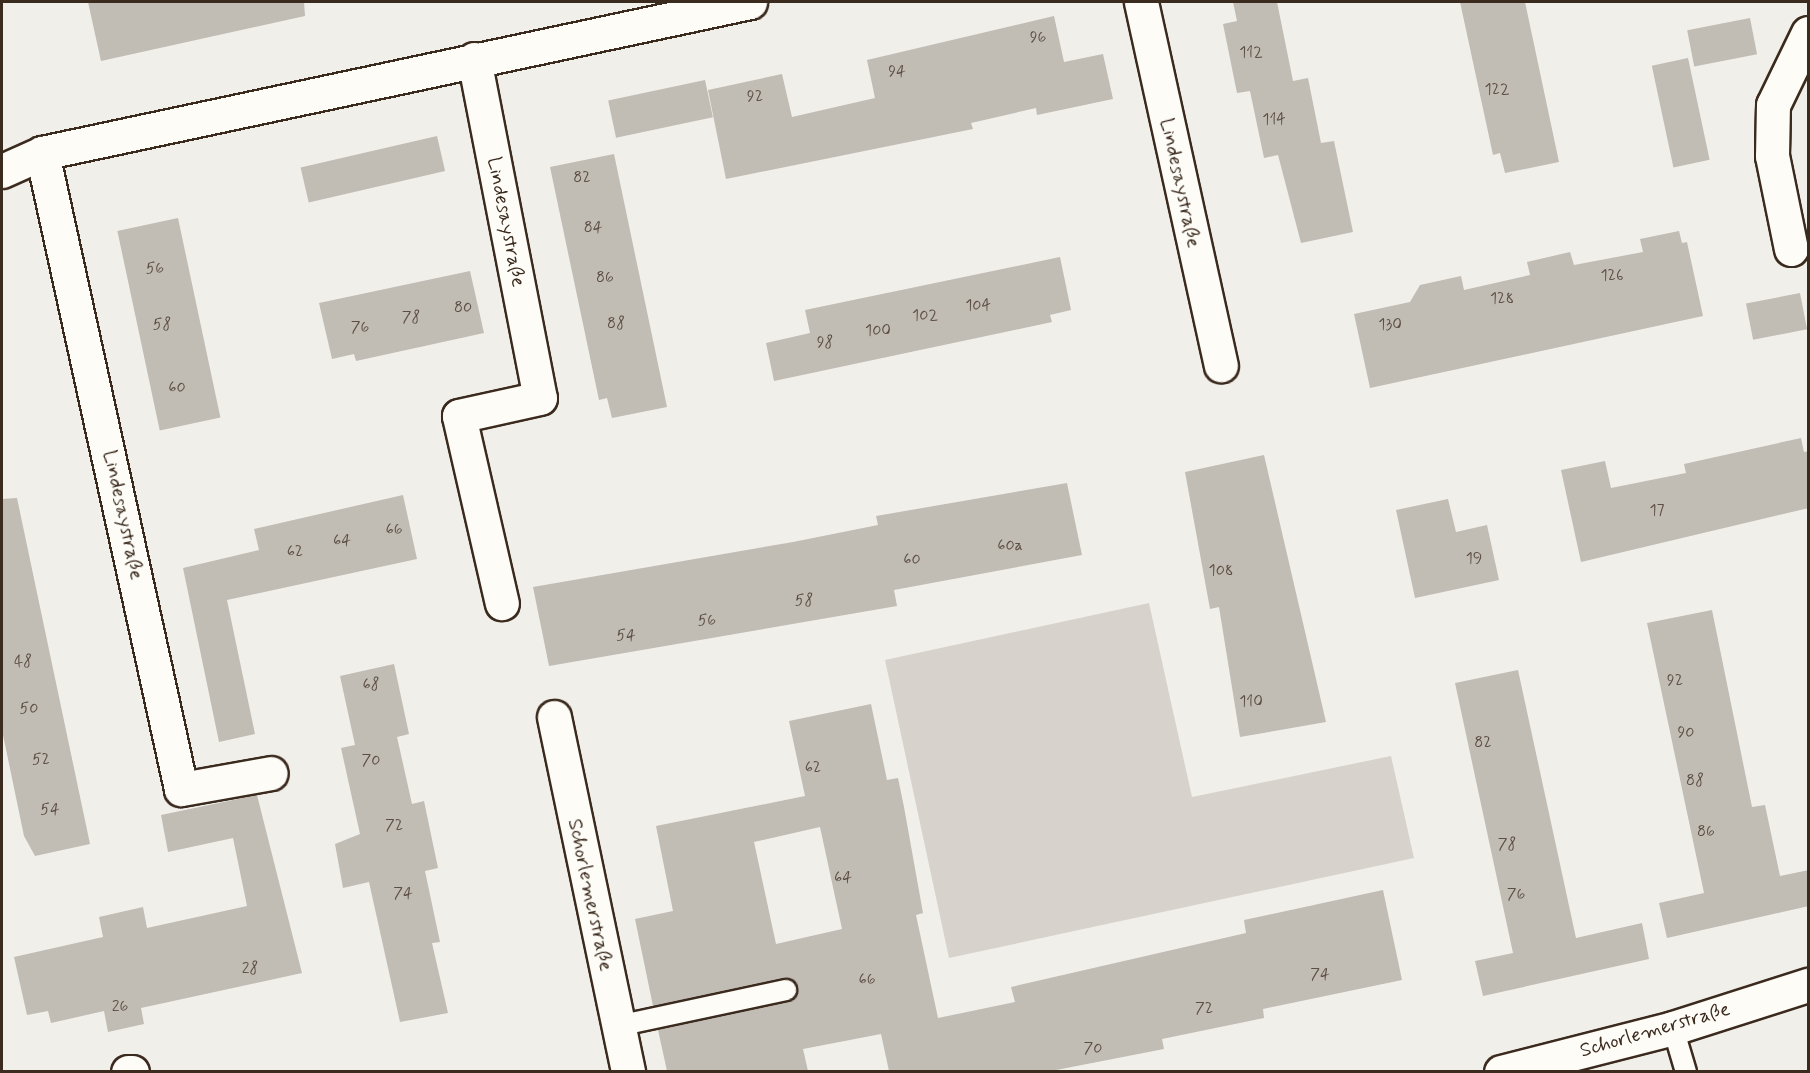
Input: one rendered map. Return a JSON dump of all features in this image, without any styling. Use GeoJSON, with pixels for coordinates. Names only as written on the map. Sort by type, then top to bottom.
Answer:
{"type":"FeatureCollection","features":[{"type":"Feature","properties":{"kind":"street"},"geometry":{"type":"LineString","coordinates":[[2,171],[42,153],[474,59],[663,11],[750,2]]}},
{"type":"Feature","properties":{"kind":"street","name":"Lindesaystraße"},"geometry":{"type":"LineString","coordinates":[[1141,2],[1221,365]]}},
{"type":"Feature","properties":{"kind":"street"},"geometry":{"type":"LineString","coordinates":[[1791,249],[1772,156],[1773,105],[1809,33]]}},
{"type":"Feature","properties":{"kind":"street","name":"Lindesaystraße"},"geometry":{"type":"LineString","coordinates":[[474,59],[540,398],[459,416],[502,603]]}},
{"type":"Feature","properties":{"kind":"street","name":"Lindesaystraße"},"geometry":{"type":"LineString","coordinates":[[42,153],[181,789],[271,773]]}},
{"type":"Feature","properties":{"kind":"street","name":"Schorlemerstraße"},"geometry":{"type":"LineString","coordinates":[[554,717],[628,1071]]}},
{"type":"Feature","properties":{"kind":"street","name":"Schorlemerstraße"},"geometry":{"type":"LineString","coordinates":[[1501,1071],[1673,1028],[1809,985]]}},
{"type":"Feature","properties":{"kind":"lane"},"geometry":{"type":"LineString","coordinates":[[618,1026],[786,990]]}},
{"type":"Feature","properties":{"kind":"lane"},"geometry":{"type":"LineString","coordinates":[[1673,1028],[1686,1071]]}},
{"type":"Feature","properties":{"kind":"shaded area"},"geometry":{"type":"Polygon","coordinates":[[[1149,603],[1192,797],[1391,756],[1414,858],[949,958],[885,660],[1149,603]]]}},
{"type":"Feature","properties":{"kind":"building"},"geometry":{"type":"Polygon","coordinates":[[[88,2],[304,2],[305,16],[101,61],[88,2]]]}},
{"type":"Feature","properties":{"kind":"building"},"geometry":{"type":"Polygon","coordinates":[[[1233,2],[1277,2],[1293,81],[1308,78],[1321,143],[1334,141],[1353,232],[1301,243],[1278,155],[1264,158],[1250,91],[1237,93],[1223,24],[1237,21],[1233,2]]]}},
{"type":"Feature","properties":{"kind":"building"},"geometry":{"type":"Polygon","coordinates":[[[1460,2],[1525,2],[1559,162],[1505,173],[1500,153],[1493,155],[1460,2]]]}},
{"type":"Feature","properties":{"kind":"building"},"geometry":{"type":"Polygon","coordinates":[[[1054,16],[1064,62],[1103,54],[1113,99],[1037,115],[1036,108],[971,123],[973,129],[726,179],[708,90],[782,74],[792,117],[875,98],[867,60],[1054,16]]]}},
{"type":"Feature","properties":{"kind":"building"},"geometry":{"type":"Polygon","coordinates":[[[1750,18],[1757,54],[1694,67],[1687,30],[1750,18]]]}},
{"type":"Feature","properties":{"kind":"building"},"geometry":{"type":"Polygon","coordinates":[[[1688,58],[1710,160],[1673,167],[1652,66],[1688,58]]]}},
{"type":"Feature","properties":{"kind":"building"},"geometry":{"type":"Polygon","coordinates":[[[705,80],[713,117],[616,138],[608,101],[705,80]]]}},
{"type":"Feature","properties":{"kind":"building"},"geometry":{"type":"Polygon","coordinates":[[[437,136],[445,171],[309,203],[301,167],[437,136]]]}},
{"type":"Feature","properties":{"kind":"building"},"geometry":{"type":"Polygon","coordinates":[[[614,154],[667,407],[612,418],[607,398],[599,400],[550,167],[614,154]]]}},
{"type":"Feature","properties":{"kind":"building"},"geometry":{"type":"Polygon","coordinates":[[[178,218],[220,418],[160,430],[117,231],[178,218]]]}},
{"type":"Feature","properties":{"kind":"building"},"geometry":{"type":"Polygon","coordinates":[[[1679,231],[1682,243],[1687,242],[1703,316],[1370,388],[1354,314],[1410,302],[1420,285],[1461,276],[1464,290],[1530,275],[1527,262],[1570,252],[1574,265],[1643,252],[1640,239],[1679,231]]]}},
{"type":"Feature","properties":{"kind":"building"},"geometry":{"type":"Polygon","coordinates":[[[1060,257],[1071,310],[1050,315],[1052,322],[774,381],[766,343],[810,333],[805,310],[1060,257]]]}},
{"type":"Feature","properties":{"kind":"building"},"geometry":{"type":"Polygon","coordinates":[[[470,271],[484,333],[356,361],[354,354],[332,359],[319,303],[470,271]]]}},
{"type":"Feature","properties":{"kind":"building"},"geometry":{"type":"Polygon","coordinates":[[[1800,293],[1807,329],[1753,340],[1746,303],[1800,293]]]}},
{"type":"Feature","properties":{"kind":"building"},"geometry":{"type":"Polygon","coordinates":[[[1801,438],[1804,452],[1809,451],[1809,508],[1581,562],[1561,470],[1605,461],[1611,488],[1686,473],[1684,464],[1801,438]]]}},
{"type":"Feature","properties":{"kind":"building"},"geometry":{"type":"Polygon","coordinates":[[[1264,455],[1326,722],[1240,737],[1219,607],[1210,609],[1185,472],[1264,455]]]}},
{"type":"Feature","properties":{"kind":"building"},"geometry":{"type":"Polygon","coordinates":[[[1067,483],[1082,555],[894,590],[897,606],[549,666],[533,587],[793,542],[878,525],[876,516],[1067,483]]]}},
{"type":"Feature","properties":{"kind":"building"},"geometry":{"type":"Polygon","coordinates":[[[403,495],[417,559],[227,600],[255,734],[219,742],[183,568],[259,550],[254,529],[403,495]]]}},
{"type":"Feature","properties":{"kind":"building"},"geometry":{"type":"Polygon","coordinates":[[[17,498],[90,844],[35,856],[24,836],[2,730],[2,499],[17,498]]]}},
{"type":"Feature","properties":{"kind":"building"},"geometry":{"type":"Polygon","coordinates":[[[1448,499],[1456,532],[1487,525],[1499,580],[1415,598],[1396,510],[1448,499]]]}},
{"type":"Feature","properties":{"kind":"building"},"geometry":{"type":"Polygon","coordinates":[[[1712,610],[1752,807],[1765,805],[1780,876],[1809,870],[1809,906],[1667,938],[1659,903],[1704,893],[1647,623],[1712,610]]]}},
{"type":"Feature","properties":{"kind":"building"},"geometry":{"type":"Polygon","coordinates":[[[394,664],[409,734],[397,737],[412,804],[424,801],[438,868],[425,871],[440,942],[432,943],[448,1013],[400,1022],[369,882],[343,888],[335,844],[360,834],[341,748],[355,745],[340,676],[394,664]]]}},
{"type":"Feature","properties":{"kind":"building"},"geometry":{"type":"Polygon","coordinates":[[[1518,670],[1576,938],[1642,923],[1649,959],[1483,996],[1475,961],[1513,953],[1455,683],[1518,670]]]}},
{"type":"Feature","properties":{"kind":"building"},"geometry":{"type":"Polygon","coordinates":[[[871,704],[887,780],[898,778],[923,913],[916,915],[938,1018],[1015,1002],[1011,987],[1246,933],[1244,920],[1383,890],[1402,980],[1263,1009],[1264,1018],[1162,1039],[1164,1049],[1051,1071],[889,1071],[881,1034],[803,1049],[808,1071],[667,1071],[658,1030],[789,1002],[798,988],[783,978],[653,1006],[635,919],[673,911],[656,826],[805,796],[789,721],[871,704]],[[820,827],[754,842],[776,944],[842,929],[820,827]]]}},
{"type":"Feature","properties":{"kind":"building"},"geometry":{"type":"Polygon","coordinates":[[[257,795],[302,973],[141,1008],[144,1024],[108,1032],[104,1011],[51,1023],[48,1011],[27,1015],[14,957],[103,937],[99,917],[143,907],[147,928],[247,906],[233,838],[168,852],[161,815],[257,795]]]}}]}
